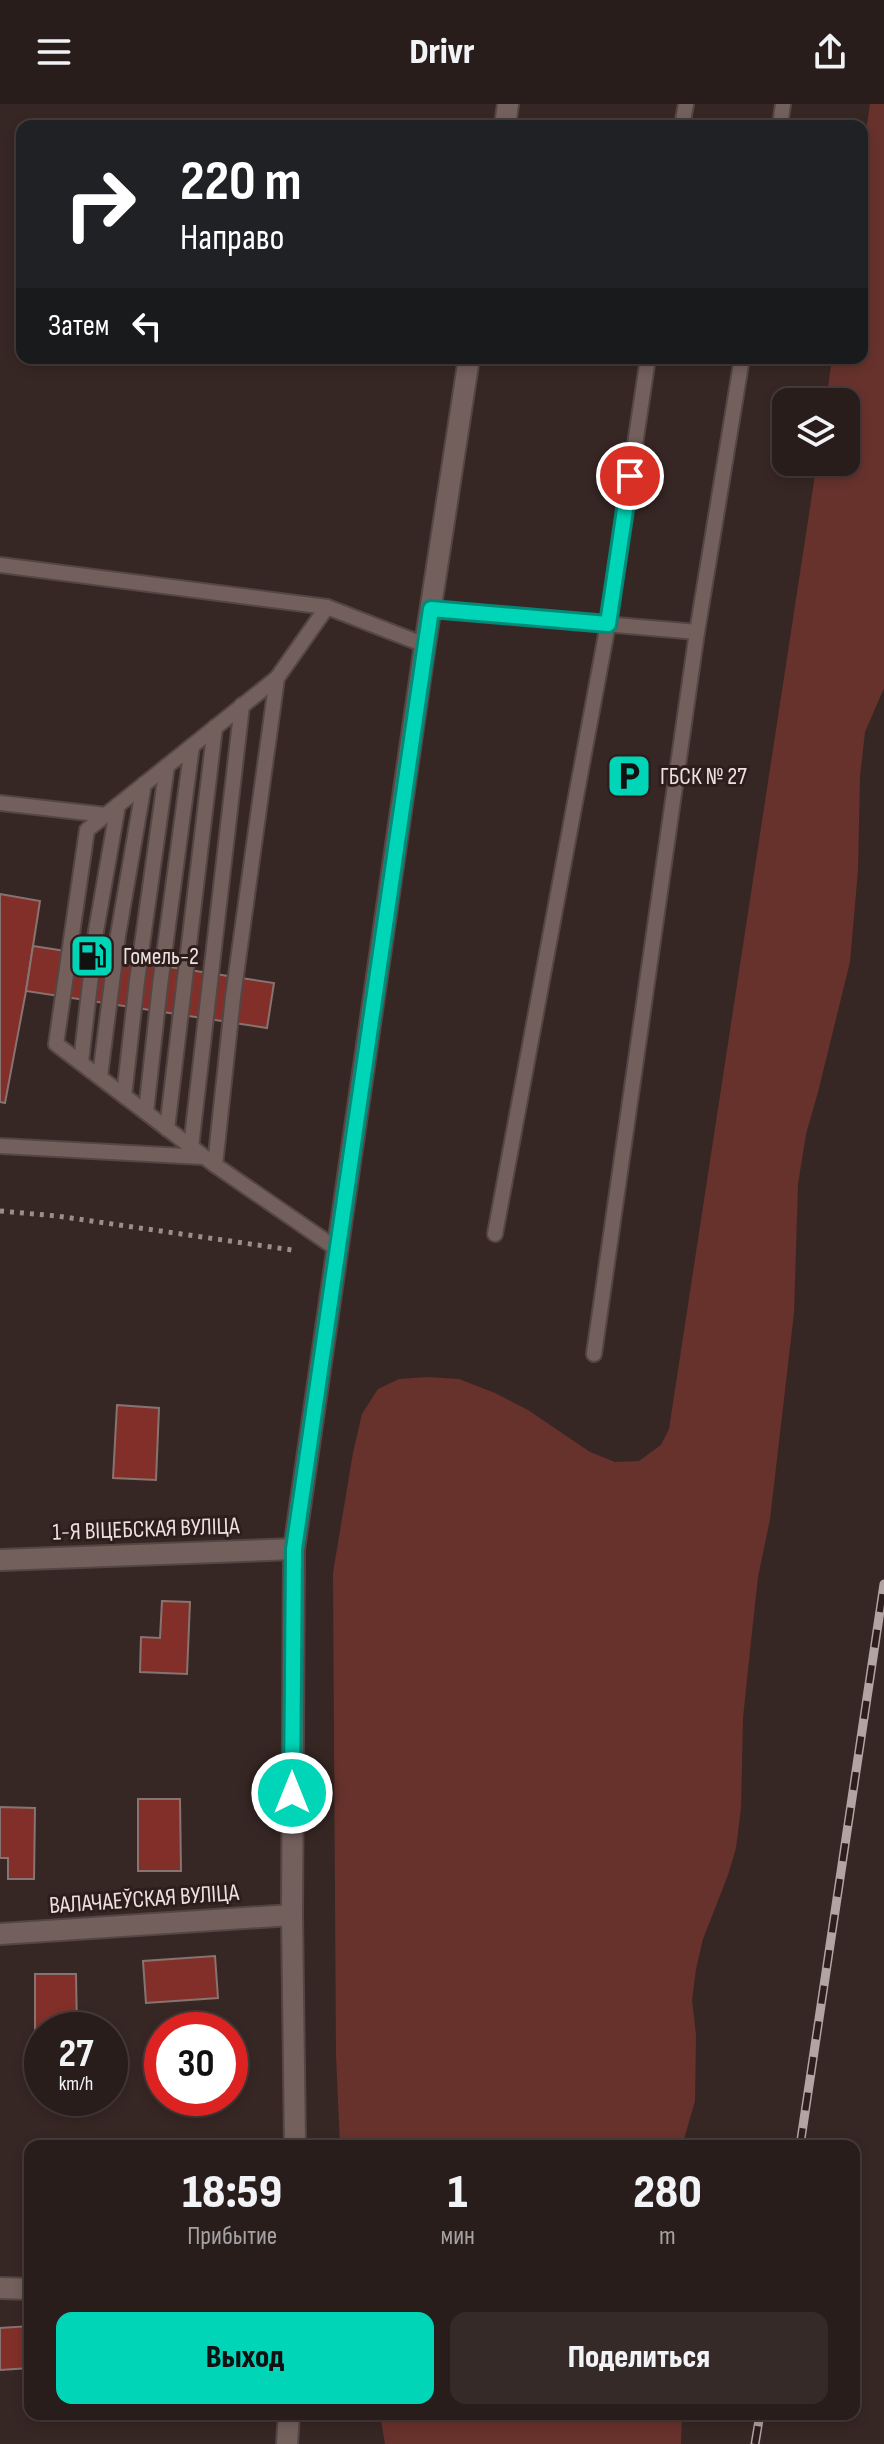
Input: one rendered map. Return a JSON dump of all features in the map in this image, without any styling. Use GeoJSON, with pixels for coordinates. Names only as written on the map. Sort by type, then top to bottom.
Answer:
{"type":"FeatureCollection","features":[{"type":"Feature","properties":{"kind":"street"},"geometry":{"type":"LineString","coordinates":[[295,2140],[292,1915],[294,1549],[468,364]]}},
{"type":"Feature","properties":{"kind":"street","name":"1-Я ВІЦЕБСКАЯ ВУЛІЦА"},"geometry":{"type":"LineString","coordinates":[[0,1560],[294,1549]]}},
{"type":"Feature","properties":{"kind":"street","name":"ВАЛАЧАЕЎСКАЯ ВУЛІЦА"},"geometry":{"type":"LineString","coordinates":[[0,1934],[292,1915]]}},
{"type":"Feature","properties":{"kind":"street"},"geometry":{"type":"LineString","coordinates":[[0,2288],[24,2289]]}},
{"type":"Feature","properties":{"kind":"street"},"geometry":{"type":"LineString","coordinates":[[287,2444],[289,2420]]}},
{"type":"Feature","properties":{"kind":"lane"},"geometry":{"type":"LineString","coordinates":[[495,1234],[608,624],[647,364]]}},
{"type":"Feature","properties":{"kind":"lane"},"geometry":{"type":"LineString","coordinates":[[594,1354],[697,632],[741,364]]}},
{"type":"Feature","properties":{"kind":"lane"},"geometry":{"type":"LineString","coordinates":[[0,565],[327,607],[425,645]]}},
{"type":"Feature","properties":{"kind":"lane"},"geometry":{"type":"LineString","coordinates":[[327,607],[277,678],[87,830],[56,1044],[209,1161],[337,1252]]}},
{"type":"Feature","properties":{"kind":"lane"},"geometry":{"type":"LineString","coordinates":[[431,609],[697,632]]}},
{"type":"Feature","properties":{"kind":"lane"},"geometry":{"type":"LineString","coordinates":[[209,1161],[277,678]]}},
{"type":"Feature","properties":{"kind":"lane"},"geometry":{"type":"LineString","coordinates":[[191,1147],[242,705]]}},
{"type":"Feature","properties":{"kind":"lane"},"geometry":{"type":"LineString","coordinates":[[167,1129],[215,727]]}},
{"type":"Feature","properties":{"kind":"lane"},"geometry":{"type":"LineString","coordinates":[[146,1112],[192,746]]}},
{"type":"Feature","properties":{"kind":"lane"},"geometry":{"type":"LineString","coordinates":[[124,1096],[138,967],[167,766]]}},
{"type":"Feature","properties":{"kind":"lane"},"geometry":{"type":"LineString","coordinates":[[100,1076],[118,935],[144,784]]}},
{"type":"Feature","properties":{"kind":"lane"},"geometry":{"type":"LineString","coordinates":[[0,803],[106,815]]}},
{"type":"Feature","properties":{"kind":"lane"},"geometry":{"type":"LineString","coordinates":[[81,1062],[96,931],[118,805]]}},
{"type":"Feature","properties":{"kind":"lane"},"geometry":{"type":"LineString","coordinates":[[0,1146],[209,1161]]}},
{"type":"Feature","properties":{"kind":"path"},"geometry":{"type":"LineString","coordinates":[[0,1211],[337,1252]]}},
{"type":"Feature","properties":{"kind":"shaded area"},"geometry":{"type":"Polygon","coordinates":[[[870,104],[884,104],[884,688],[865,732],[850,962],[806,1134],[798,1184],[794,1313],[770,1519],[758,1577],[751,1641],[743,1718],[741,1808],[736,1848],[703,1939],[692,2000],[696,2035],[695,2101],[684,2140],[340,2140],[336,2055],[333,1573],[362,1414],[378,1389],[399,1379],[427,1377],[459,1379],[495,1393],[528,1410],[590,1452],[615,1462],[639,1461],[661,1445],[669,1429],[815,476],[860,476],[860,388],[828,388],[831,364],[868,364],[870,104]]]}},
{"type":"Feature","properties":{"kind":"shaded area"},"geometry":{"type":"Polygon","coordinates":[[[381,2420],[682,2420],[681,2444],[385,2444],[381,2420]]]}},
{"type":"Feature","properties":{"kind":"building"},"geometry":{"type":"Polygon","coordinates":[[[0,894],[40,901],[5,1103],[0,1102],[0,894]]]}},
{"type":"Feature","properties":{"kind":"building"},"geometry":{"type":"Polygon","coordinates":[[[33,946],[274,983],[267,1028],[26,991],[33,946]]]}},
{"type":"Feature","properties":{"kind":"building"},"geometry":{"type":"Polygon","coordinates":[[[117,1405],[159,1408],[156,1480],[113,1478],[117,1405]]]}},
{"type":"Feature","properties":{"kind":"building"},"geometry":{"type":"Polygon","coordinates":[[[162,1601],[190,1602],[187,1674],[140,1672],[141,1637],[160,1638],[162,1601]]]}},
{"type":"Feature","properties":{"kind":"building"},"geometry":{"type":"Polygon","coordinates":[[[138,1799],[180,1799],[181,1871],[138,1871],[138,1799]]]}},
{"type":"Feature","properties":{"kind":"building"},"geometry":{"type":"Polygon","coordinates":[[[0,1807],[35,1808],[34,1879],[8,1879],[8,1858],[0,1858],[0,1807]]]}},
{"type":"Feature","properties":{"kind":"building"},"geometry":{"type":"Polygon","coordinates":[[[215,1956],[218,1998],[146,2003],[143,1961],[215,1956]]]}},
{"type":"Feature","properties":{"kind":"building"},"geometry":{"type":"Polygon","coordinates":[[[35,1974],[76,1974],[77,2012],[35,2012],[35,1974]]]}},
{"type":"Feature","properties":{"kind":"building"},"geometry":{"type":"Polygon","coordinates":[[[24,2326],[24,2368],[0,2370],[0,2328],[24,2326]]]}},
{"type":"Feature","properties":{"kind":"railway"},"geometry":{"type":"LineString","coordinates":[[801,2140],[884,1584]]}},
{"type":"Feature","properties":{"kind":"railway"},"geometry":{"type":"LineString","coordinates":[[755,2444],[759,2420]]}},
{"type":"Feature","properties":{"kind":"place","name":"ГБСК № 27"},"geometry":{"type":"Point","coordinates":[629,776]}},
{"type":"Feature","properties":{"kind":"place","name":"Гомель-2"},"geometry":{"type":"Point","coordinates":[92,956]}},
{"type":"Feature","properties":{"kind":"route"},"geometry":{"type":"LineString","coordinates":[[292,1793],[294,1549],[431,609],[608,624],[630,476]]}}]}
